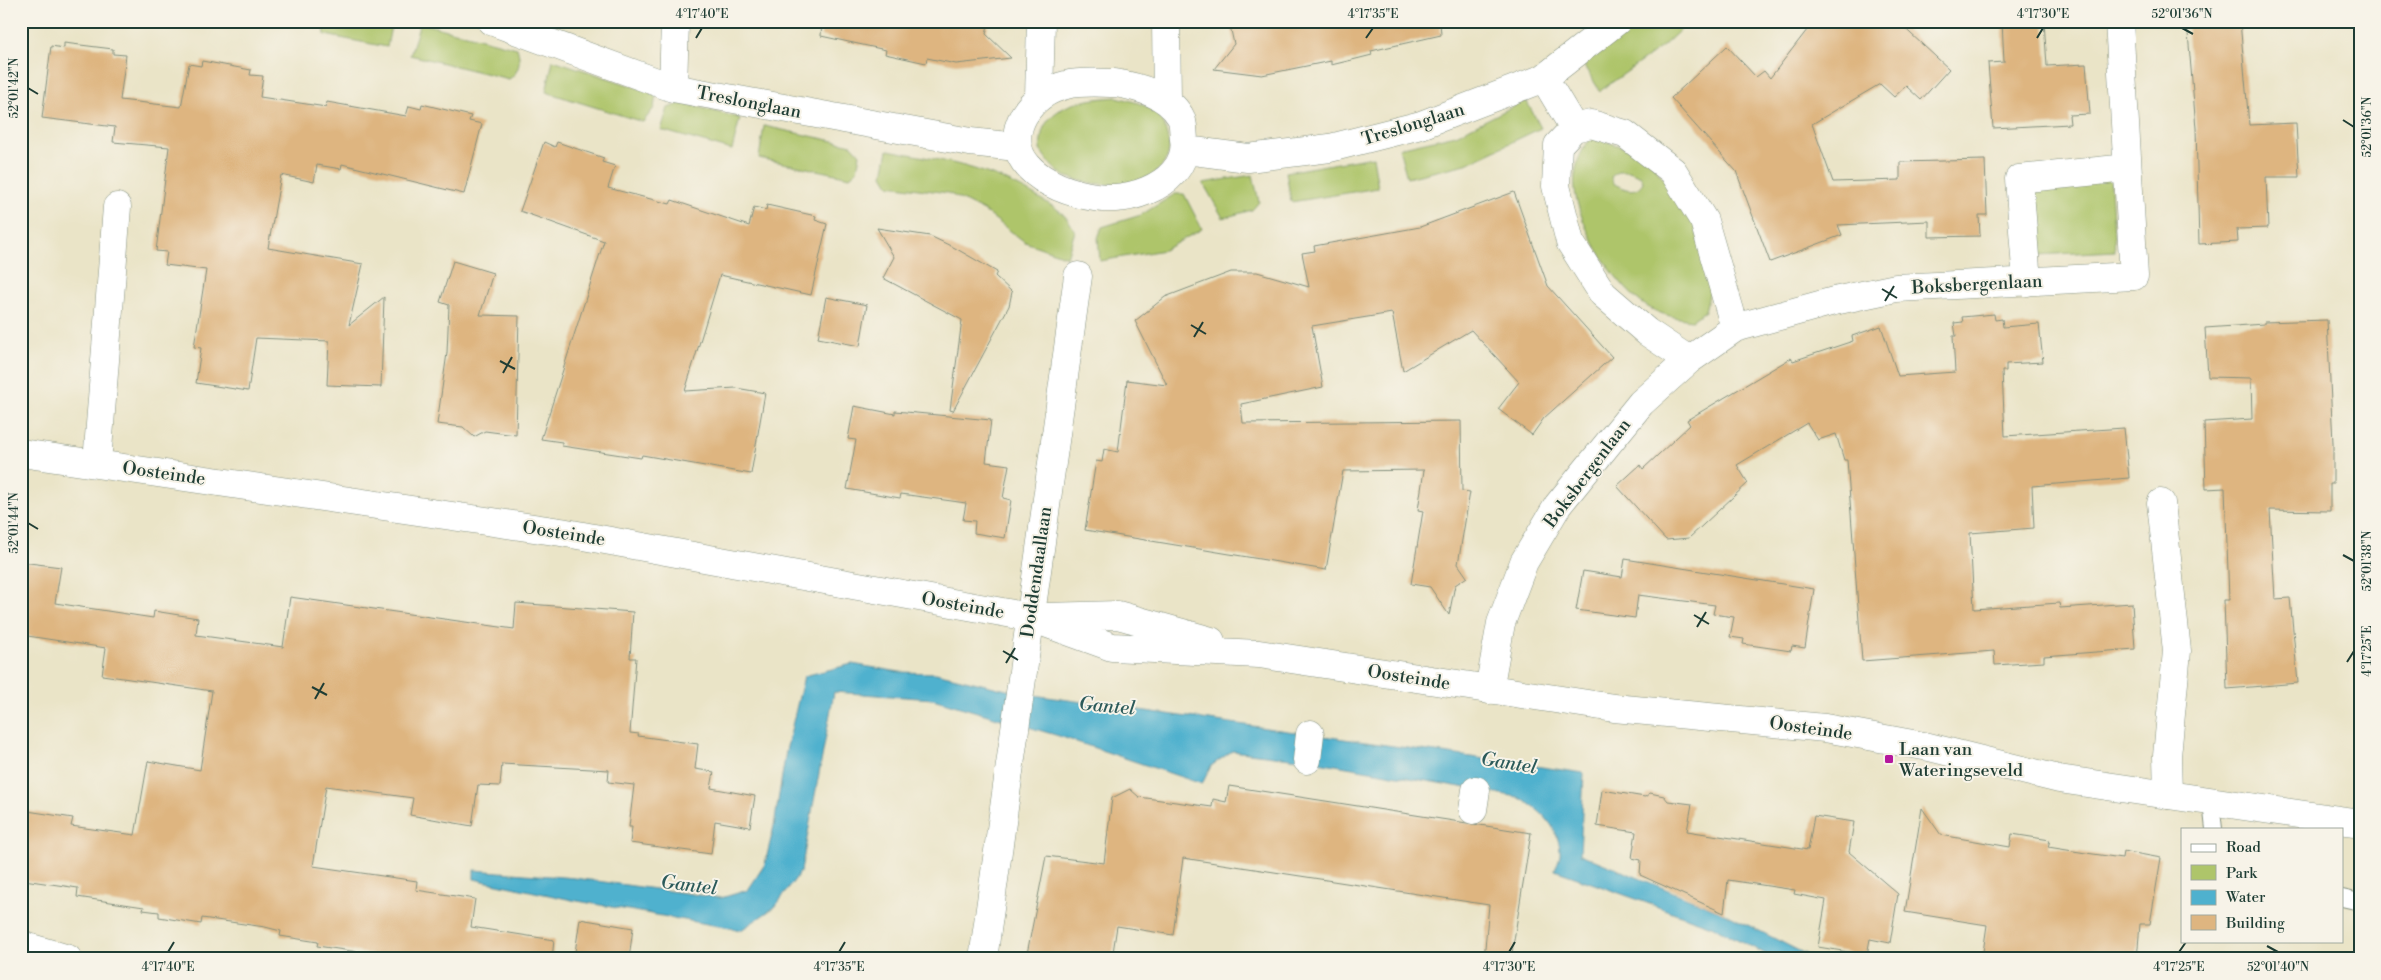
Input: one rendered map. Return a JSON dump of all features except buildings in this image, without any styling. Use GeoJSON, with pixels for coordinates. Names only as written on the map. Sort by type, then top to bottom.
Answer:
{"type":"FeatureCollection","features":[{"type":"Feature","properties":{"kind":"street","name":"Treslonglaan"},"geometry":{"type":"LineString","coordinates":[[491,21],[673,88],[970,142],[1017,147]]}},
{"type":"Feature","properties":{"kind":"street"},"geometry":{"type":"LineString","coordinates":[[673,88],[675,21]]}},
{"type":"Feature","properties":{"kind":"street"},"geometry":{"type":"LineString","coordinates":[[1039,97],[1041,21]]}},
{"type":"Feature","properties":{"kind":"street"},"geometry":{"type":"LineString","coordinates":[[1166,21],[1167,100]]}},
{"type":"Feature","properties":{"kind":"street","name":"Treslonglaan"},"geometry":{"type":"LineString","coordinates":[[1186,150],[1248,158],[1330,148],[1421,125],[1544,78],[1617,21]]}},
{"type":"Feature","properties":{"kind":"street"},"geometry":{"type":"LineString","coordinates":[[2027,282],[2019,179],[2127,168],[2119,21]]}},
{"type":"Feature","properties":{"kind":"street"},"geometry":{"type":"LineString","coordinates":[[1544,78],[1574,128]]}},
{"type":"Feature","properties":{"kind":"street"},"geometry":{"type":"LineString","coordinates":[[1115,82],[1140,87],[1167,100],[1181,118],[1186,150],[1174,173],[1152,189],[1116,198],[1086,197],[1048,183],[1025,164],[1017,147],[1018,127],[1029,107],[1039,97],[1066,85],[1115,82]]}},
{"type":"Feature","properties":{"kind":"street"},"geometry":{"type":"LineString","coordinates":[[1688,360],[1647,332],[1603,294],[1570,242],[1556,186],[1558,145],[1574,128],[1591,124],[1625,134],[1673,171],[1704,221],[1735,328]]}},
{"type":"Feature","properties":{"kind":"street","name":"Boksbergenlaan"},"geometry":{"type":"LineString","coordinates":[[1489,690],[1501,623],[1524,562],[1538,538],[1558,505],[1641,403],[1688,360],[1735,328],[1834,301],[1896,288],[2134,276],[2127,168]]}},
{"type":"Feature","properties":{"kind":"street","name":"Oosteinde"},"geometry":{"type":"LineString","coordinates":[[97,463],[117,207]]}},
{"type":"Feature","properties":{"kind":"street","name":"Doddendaallaan"},"geometry":{"type":"LineString","coordinates":[[983,959],[1029,617],[1078,276]]}},
{"type":"Feature","properties":{"kind":"street","name":"Oosteinde"},"geometry":{"type":"LineString","coordinates":[[21,453],[561,532],[1029,617],[1118,615],[1259,654],[1614,708],[1824,728],[1929,747],[2059,778],[2360,823]]}},
{"type":"Feature","properties":{"kind":"street"},"geometry":{"type":"LineString","coordinates":[[2162,503],[2177,651],[2167,756],[2168,795]]}},
{"type":"Feature","properties":{"kind":"street"},"geometry":{"type":"LineString","coordinates":[[21,945],[68,959]]}},
{"type":"Feature","properties":{"kind":"lane"},"geometry":{"type":"LineString","coordinates":[[2211,802],[2214,828]]}},
{"type":"Feature","properties":{"kind":"lane"},"geometry":{"type":"LineString","coordinates":[[2344,898],[2360,902]]}},
{"type":"Feature","properties":{"kind":"green space"},"geometry":{"type":"Polygon","coordinates":[[[324,21],[392,21],[387,47],[325,35],[324,21]]]}},
{"type":"Feature","properties":{"kind":"green space"},"geometry":{"type":"Polygon","coordinates":[[[1641,21],[1690,21],[1663,46],[1600,91],[1582,63],[1641,21]]]}},
{"type":"Feature","properties":{"kind":"green space"},"geometry":{"type":"Polygon","coordinates":[[[420,23],[517,48],[519,61],[515,73],[509,79],[410,55],[420,23]]]}},
{"type":"Feature","properties":{"kind":"green space"},"geometry":{"type":"Polygon","coordinates":[[[553,60],[656,94],[654,108],[643,122],[546,92],[553,60]]]}},
{"type":"Feature","properties":{"kind":"green space"},"geometry":{"type":"Polygon","coordinates":[[[1117,97],[1150,108],[1161,119],[1169,147],[1163,164],[1153,174],[1124,184],[1091,183],[1076,180],[1059,173],[1040,150],[1043,129],[1050,118],[1057,112],[1076,103],[1117,97]]]}},
{"type":"Feature","properties":{"kind":"green space"},"geometry":{"type":"Polygon","coordinates":[[[1526,100],[1541,128],[1466,164],[1407,178],[1399,148],[1456,135],[1526,100]]]}},
{"type":"Feature","properties":{"kind":"green space"},"geometry":{"type":"Polygon","coordinates":[[[682,103],[740,118],[732,150],[661,130],[668,108],[682,103]]]}},
{"type":"Feature","properties":{"kind":"green space"},"geometry":{"type":"Polygon","coordinates":[[[764,126],[852,145],[860,154],[857,171],[850,177],[759,158],[764,126]]]}},
{"type":"Feature","properties":{"kind":"green space"},"geometry":{"type":"Polygon","coordinates":[[[1592,137],[1645,154],[1692,217],[1711,286],[1705,311],[1692,320],[1658,312],[1648,307],[1622,284],[1597,248],[1579,209],[1575,191],[1575,175],[1580,154],[1592,137]],[[1618,171],[1611,177],[1613,183],[1629,190],[1640,186],[1643,182],[1641,176],[1629,171],[1618,171]]]}},
{"type":"Feature","properties":{"kind":"green space"},"geometry":{"type":"Polygon","coordinates":[[[888,150],[984,172],[1020,187],[1039,198],[1064,215],[1075,231],[1067,257],[1025,242],[984,211],[948,193],[889,185],[883,175],[888,150]]]}},
{"type":"Feature","properties":{"kind":"green space"},"geometry":{"type":"Polygon","coordinates":[[[1373,157],[1378,188],[1291,202],[1286,172],[1373,157]]]}},
{"type":"Feature","properties":{"kind":"green space"},"geometry":{"type":"Polygon","coordinates":[[[2110,172],[2115,251],[2037,255],[2031,180],[2110,172]]]}},
{"type":"Feature","properties":{"kind":"green space"},"geometry":{"type":"Polygon","coordinates":[[[1253,175],[1259,202],[1252,210],[1223,218],[1203,183],[1253,175]]]}},
{"type":"Feature","properties":{"kind":"green space"},"geometry":{"type":"Polygon","coordinates":[[[1175,194],[1184,194],[1202,229],[1164,250],[1100,261],[1098,238],[1102,227],[1141,215],[1175,194]]]}},
{"type":"Feature","properties":{"kind":"water"},"geometry":{"type":"Polygon","coordinates":[[[852,664],[900,672],[936,673],[1019,693],[1584,773],[1580,854],[1722,912],[1815,959],[1775,959],[1714,927],[1555,870],[1560,853],[1556,833],[1540,812],[1518,797],[1307,760],[1232,751],[1211,766],[1202,784],[1059,736],[933,699],[834,692],[801,871],[775,907],[741,930],[572,900],[474,879],[474,870],[575,878],[721,898],[748,890],[765,864],[774,826],[786,751],[804,676],[852,664]]]}},
{"type":"Feature","properties":{"kind":"place","name":"Laan van Wateringseveld"},"geometry":{"type":"Point","coordinates":[1889,759]}},
{"type":"Feature","properties":{"kind":"water label","name":"Gantel"},"geometry":{"type":"Point","coordinates":[1107,705]}},
{"type":"Feature","properties":{"kind":"water label","name":"Gantel"},"geometry":{"type":"Point","coordinates":[1509,762]}},
{"type":"Feature","properties":{"kind":"water label","name":"Gantel"},"geometry":{"type":"Point","coordinates":[689,884]}}]}
